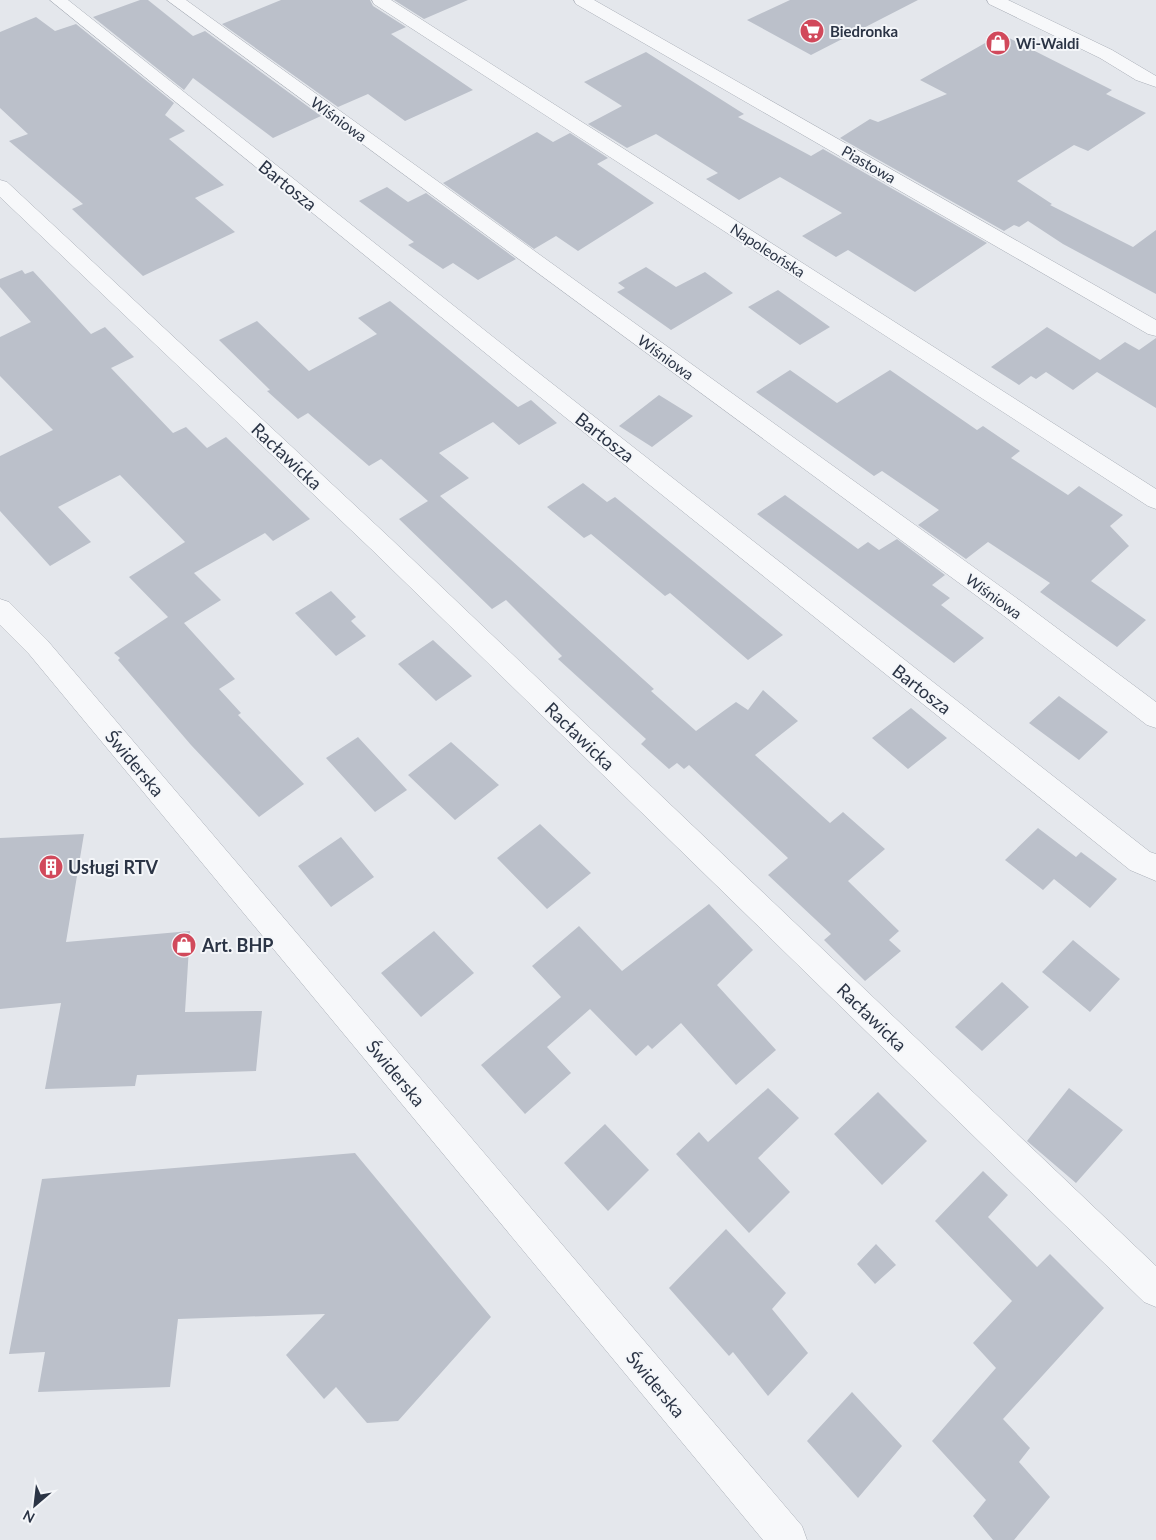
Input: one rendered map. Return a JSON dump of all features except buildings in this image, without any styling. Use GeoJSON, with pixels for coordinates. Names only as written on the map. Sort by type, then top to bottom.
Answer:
{"type":"FeatureCollection","features":[{"type":"Feature","properties":{"kind":"street","name":"Bartosza"},"geometry":{"type":"LineString","coordinates":[[58,0],[611,442],[1140,861],[1156,868]]}},
{"type":"Feature","properties":{"kind":"street","name":"Wiśniowa"},"geometry":{"type":"LineString","coordinates":[[175,0],[997,598],[1156,717]]}},
{"type":"Feature","properties":{"kind":"street","name":"Napoleońska"},"geometry":{"type":"LineString","coordinates":[[380,0],[1156,500]]}},
{"type":"Feature","properties":{"kind":"street","name":"Piastowa"},"geometry":{"type":"LineString","coordinates":[[582,0],[1156,329]]}},
{"type":"Feature","properties":{"kind":"street"},"geometry":{"type":"LineString","coordinates":[[995,0],[1106,54],[1142,76],[1156,82]]}},
{"type":"Feature","properties":{"kind":"street"},"geometry":{"type":"LineString","coordinates":[[1106,54],[1156,70]]}},
{"type":"Feature","properties":{"kind":"street","name":"Racławicka"},"geometry":{"type":"LineString","coordinates":[[0,186],[380,543],[1156,1290]]}},
{"type":"Feature","properties":{"kind":"street","name":"Świderska"},"geometry":{"type":"LineString","coordinates":[[0,609],[38,647],[788,1540]]}},
{"type":"Feature","properties":{"kind":"place","name":"Biedronka"},"geometry":{"type":"Point","coordinates":[812,31]}},
{"type":"Feature","properties":{"kind":"place","name":"Wi-Waldi"},"geometry":{"type":"Point","coordinates":[998,43]}},
{"type":"Feature","properties":{"kind":"place","name":"Usługi RTV"},"geometry":{"type":"Point","coordinates":[51,867]}},
{"type":"Feature","properties":{"kind":"place","name":"Art. BHP"},"geometry":{"type":"Point","coordinates":[184,945]}}]}
